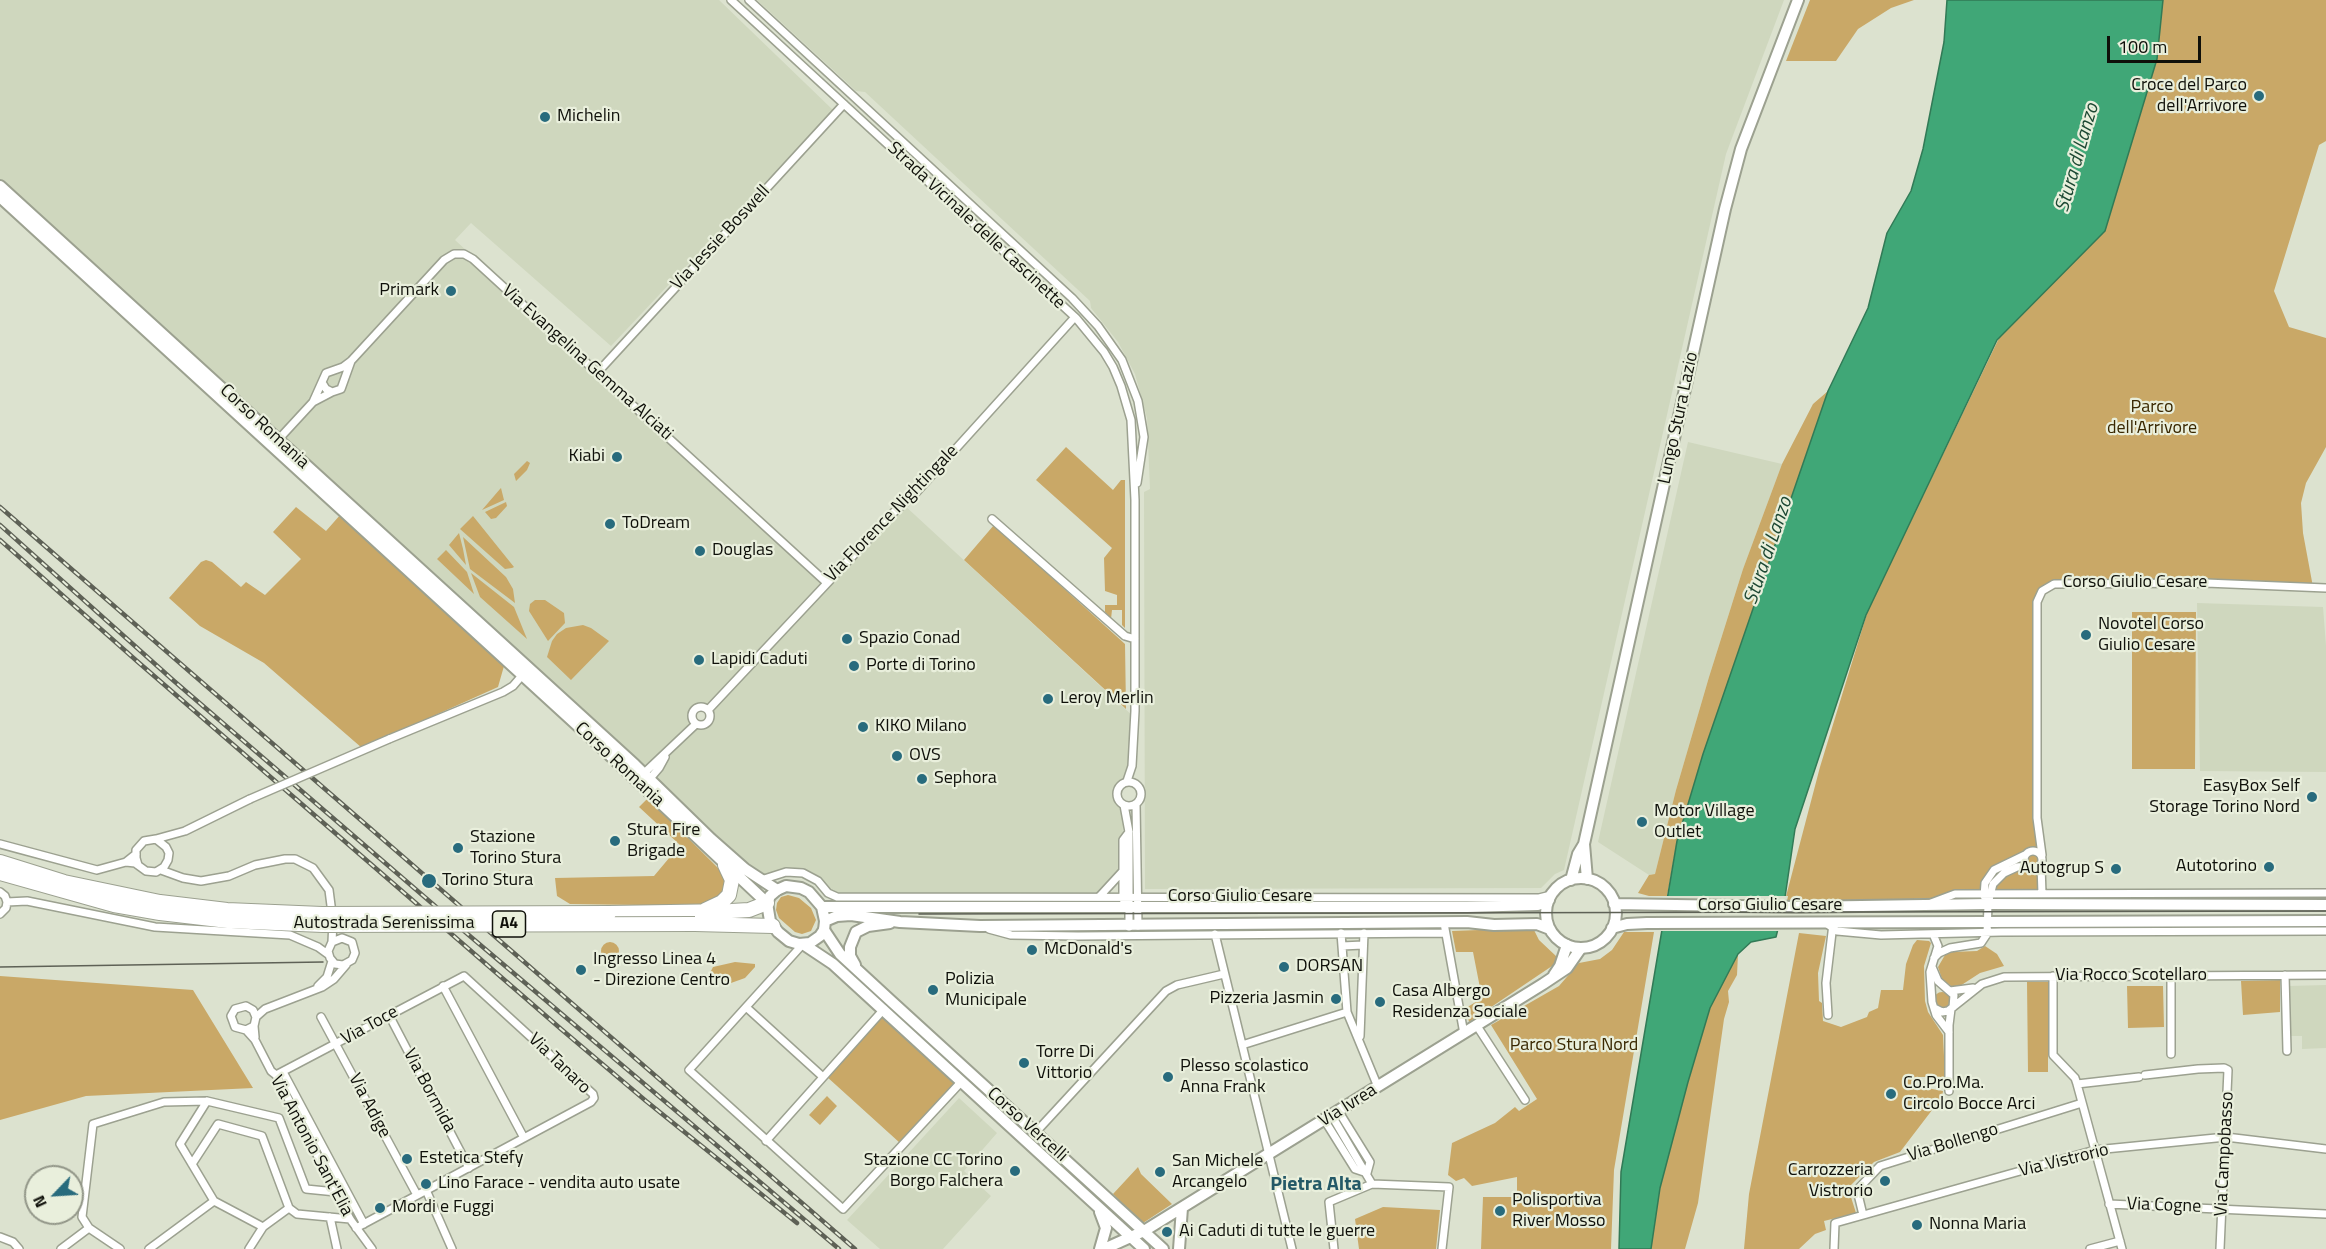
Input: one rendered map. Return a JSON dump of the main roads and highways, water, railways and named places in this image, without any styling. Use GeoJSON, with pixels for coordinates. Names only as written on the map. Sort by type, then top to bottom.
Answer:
{"type":"FeatureCollection","features":[{"type":"Feature","properties":{"kind":"highway","name":"Autostrada Serenissima"},"geometry":{"type":"LineString","coordinates":[[0,862],[64,882],[160,902],[326,920]]}},
{"type":"Feature","properties":{"kind":"highway"},"geometry":{"type":"LineString","coordinates":[[696,916],[722,902],[729,895],[732,880],[725,866]]}},
{"type":"Feature","properties":{"kind":"highway","name":"Autostrada Serenissima"},"geometry":{"type":"LineString","coordinates":[[0,873],[114,905],[228,921],[696,916],[749,910],[767,903]]}},
{"type":"Feature","properties":{"kind":"highway","name":"Autostrada Serenissima"},"geometry":{"type":"LineString","coordinates":[[696,916],[773,926]]}},
{"type":"Feature","properties":{"kind":"main road","name":"Lungo Stura Lazio"},"geometry":{"type":"LineString","coordinates":[[1587,879],[1584,844],[1725,209],[1741,149],[1797,0]]}},
{"type":"Feature","properties":{"kind":"main road","name":"Corso Romania"},"geometry":{"type":"LineString","coordinates":[[0,186],[275,443]]}},
{"type":"Feature","properties":{"kind":"main road","name":"Corso Romania"},"geometry":{"type":"LineString","coordinates":[[0,197],[275,443],[643,780],[745,869],[777,890]]}},
{"type":"Feature","properties":{"kind":"main road","name":"Corso Romania"},"geometry":{"type":"LineString","coordinates":[[643,780],[725,866],[767,903]]}},
{"type":"Feature","properties":{"kind":"main road","name":"Lungo Stura Lazio"},"geometry":{"type":"LineString","coordinates":[[1571,880],[1578,854],[1584,844]]}},
{"type":"Feature","properties":{"kind":"main road"},"geometry":{"type":"LineString","coordinates":[[1587,879],[1604,887],[1614,904],[1615,916],[1612,928],[1599,942],[1581,948],[1568,945],[1554,935],[1546,916],[1550,898],[1563,883],[1587,879]]}},
{"type":"Feature","properties":{"kind":"main road"},"geometry":{"type":"LineString","coordinates":[[792,886],[809,892],[822,907],[825,925],[815,940],[803,944],[789,941],[773,926],[768,915],[767,903],[770,896],[777,890],[792,886]]}},
{"type":"Feature","properties":{"kind":"main road","name":"Corso Giulio Cesare"},"geometry":{"type":"LineString","coordinates":[[1614,904],[1798,907],[1926,906],[1987,897],[2326,905]]}},
{"type":"Feature","properties":{"kind":"main road","name":"Corso Giulio Cesare"},"geometry":{"type":"LineString","coordinates":[[822,907],[929,902],[1130,902],[1467,907],[1538,905],[1544,904],[1550,898]]}},
{"type":"Feature","properties":{"kind":"main road","name":"Corso Giulio Cesare"},"geometry":{"type":"LineString","coordinates":[[825,925],[837,916],[851,915],[900,922],[1134,930],[1444,928],[1467,922],[1494,925],[1537,924],[1550,928]]}},
{"type":"Feature","properties":{"kind":"main road","name":"Corso Giulio Cesare"},"geometry":{"type":"LineString","coordinates":[[1612,928],[1627,924],[1647,923],[1797,923],[1987,928],[2326,921]]}},
{"type":"Feature","properties":{"kind":"main road"},"geometry":{"type":"LineString","coordinates":[[858,970],[851,959],[850,952],[852,939],[856,932],[868,926],[900,922]]}},
{"type":"Feature","properties":{"kind":"main road","name":"Corso Vercelli"},"geometry":{"type":"LineString","coordinates":[[825,925],[830,942],[858,970],[1163,1249]]}},
{"type":"Feature","properties":{"kind":"main road","name":"Corso Vercelli"},"geometry":{"type":"LineString","coordinates":[[803,944],[825,957],[1144,1249]]}},
{"type":"Feature","properties":{"kind":"main road","name":"Via Ivrea"},"geometry":{"type":"LineString","coordinates":[[1551,978],[1560,966],[1568,945]]}},
{"type":"Feature","properties":{"kind":"main road","name":"Via Ivrea"},"geometry":{"type":"LineString","coordinates":[[1102,1249],[1144,1231],[1477,1026],[1567,968],[1581,948]]}},
{"type":"Feature","properties":{"kind":"main road"},"geometry":{"type":"LineString","coordinates":[[1095,1204],[1105,1223],[1102,1249]]}},
{"type":"Feature","properties":{"kind":"main road"},"geometry":{"type":"LineString","coordinates":[[1179,1249],[1182,1208]]}},
{"type":"Feature","properties":{"kind":"water","name":"Stura di Lanzo"},"geometry":{"type":"Polygon","coordinates":[[[1947,0],[2163,0],[2157,59],[2105,231],[1997,340],[1866,615],[1795,829],[1784,904],[1776,937],[1751,942],[1738,954],[1710,1008],[1660,1188],[1651,1249],[1619,1249],[1621,1172],[1677,841],[1703,754],[1828,391],[1868,308],[1887,233],[1911,191],[1923,149],[1944,42],[1947,0]]]}},
{"type":"Feature","properties":{"kind":"tram line"},"geometry":{"type":"LineString","coordinates":[[919,914],[2326,911]]}},
{"type":"Feature","properties":{"kind":"tram line"},"geometry":{"type":"LineString","coordinates":[[0,967],[323,962]]}},
{"type":"Feature","properties":{"kind":"railway"},"geometry":{"type":"LineString","coordinates":[[0,507],[855,1249]]}},
{"type":"Feature","properties":{"kind":"railway"},"geometry":{"type":"LineString","coordinates":[[0,525],[174,681],[839,1249]]}},
{"type":"Feature","properties":{"kind":"railway"},"geometry":{"type":"LineString","coordinates":[[0,540],[561,1029],[797,1223]]}},
{"type":"Feature","properties":{"kind":"place","name":"Croce del Parco dell'Arrivore"},"geometry":{"type":"Point","coordinates":[2259,96]}},
{"type":"Feature","properties":{"kind":"place","name":"Michelin"},"geometry":{"type":"Point","coordinates":[545,117]}},
{"type":"Feature","properties":{"kind":"place","name":"Primark"},"geometry":{"type":"Point","coordinates":[451,291]}},
{"type":"Feature","properties":{"kind":"place","name":"Kiabi"},"geometry":{"type":"Point","coordinates":[617,457]}},
{"type":"Feature","properties":{"kind":"place","name":"ToDream"},"geometry":{"type":"Point","coordinates":[610,524]}},
{"type":"Feature","properties":{"kind":"place","name":"Douglas"},"geometry":{"type":"Point","coordinates":[700,551]}},
{"type":"Feature","properties":{"kind":"place","name":"Novotel Corso Giulio Cesare"},"geometry":{"type":"Point","coordinates":[2086,635]}},
{"type":"Feature","properties":{"kind":"place","name":"Spazio Conad"},"geometry":{"type":"Point","coordinates":[847,639]}},
{"type":"Feature","properties":{"kind":"place","name":"Lapidi Caduti"},"geometry":{"type":"Point","coordinates":[699,660]}},
{"type":"Feature","properties":{"kind":"place","name":"Porte di Torino"},"geometry":{"type":"Point","coordinates":[854,666]}},
{"type":"Feature","properties":{"kind":"place","name":"Leroy Merlin"},"geometry":{"type":"Point","coordinates":[1048,699]}},
{"type":"Feature","properties":{"kind":"place","name":"KIKO Milano"},"geometry":{"type":"Point","coordinates":[863,727]}},
{"type":"Feature","properties":{"kind":"place","name":"OVS"},"geometry":{"type":"Point","coordinates":[897,756]}},
{"type":"Feature","properties":{"kind":"place","name":"Sephora"},"geometry":{"type":"Point","coordinates":[922,779]}},
{"type":"Feature","properties":{"kind":"place","name":"EasyBox Self Storage Torino Nord"},"geometry":{"type":"Point","coordinates":[2312,797]}},
{"type":"Feature","properties":{"kind":"place","name":"Motor Village Outlet"},"geometry":{"type":"Point","coordinates":[1642,822]}},
{"type":"Feature","properties":{"kind":"place","name":"Stura Fire Brigade"},"geometry":{"type":"Point","coordinates":[615,841]}},
{"type":"Feature","properties":{"kind":"place","name":"Stazione Torino Stura"},"geometry":{"type":"Point","coordinates":[458,848]}},
{"type":"Feature","properties":{"kind":"place","name":"Autotorino"},"geometry":{"type":"Point","coordinates":[2269,867]}},
{"type":"Feature","properties":{"kind":"place","name":"Autogrup S"},"geometry":{"type":"Point","coordinates":[2116,869]}},
{"type":"Feature","properties":{"kind":"place","name":"Torino Stura"},"geometry":{"type":"Point","coordinates":[429,881]}},
{"type":"Feature","properties":{"kind":"place","name":"McDonald's"},"geometry":{"type":"Point","coordinates":[1032,950]}},
{"type":"Feature","properties":{"kind":"place","name":"DORSAN"},"geometry":{"type":"Point","coordinates":[1284,967]}},
{"type":"Feature","properties":{"kind":"place","name":"Ingresso Linea 4 - Direzione Centro"},"geometry":{"type":"Point","coordinates":[581,970]}},
{"type":"Feature","properties":{"kind":"place","name":"Polizia Municipale"},"geometry":{"type":"Point","coordinates":[933,990]}},
{"type":"Feature","properties":{"kind":"place","name":"Pizzeria Jasmin"},"geometry":{"type":"Point","coordinates":[1336,999]}},
{"type":"Feature","properties":{"kind":"place","name":"Casa Albergo Residenza Sociale"},"geometry":{"type":"Point","coordinates":[1380,1002]}},
{"type":"Feature","properties":{"kind":"place","name":"Torre Di Vittorio"},"geometry":{"type":"Point","coordinates":[1024,1063]}},
{"type":"Feature","properties":{"kind":"place","name":"Plesso scolastico Anna Frank"},"geometry":{"type":"Point","coordinates":[1168,1077]}},
{"type":"Feature","properties":{"kind":"place","name":"Co.Pro.Ma. Circolo Bocce Arci"},"geometry":{"type":"Point","coordinates":[1891,1094]}},
{"type":"Feature","properties":{"kind":"place","name":"Estetica Stefy"},"geometry":{"type":"Point","coordinates":[407,1159]}},
{"type":"Feature","properties":{"kind":"place","name":"Stazione CC Torino Borgo Falchera"},"geometry":{"type":"Point","coordinates":[1015,1171]}},
{"type":"Feature","properties":{"kind":"place","name":"San Michele Arcangelo"},"geometry":{"type":"Point","coordinates":[1160,1172]}},
{"type":"Feature","properties":{"kind":"place","name":"Carrozzeria Vistrorio"},"geometry":{"type":"Point","coordinates":[1885,1181]}},
{"type":"Feature","properties":{"kind":"place","name":"Lino Farace - vendita auto usate"},"geometry":{"type":"Point","coordinates":[426,1184]}},
{"type":"Feature","properties":{"kind":"place","name":"Mordi e Fuggi"},"geometry":{"type":"Point","coordinates":[380,1208]}},
{"type":"Feature","properties":{"kind":"place","name":"Polisportiva River Mosso"},"geometry":{"type":"Point","coordinates":[1500,1211]}},
{"type":"Feature","properties":{"kind":"place","name":"Nonna Maria"},"geometry":{"type":"Point","coordinates":[1917,1225]}},
{"type":"Feature","properties":{"kind":"place","name":"Ai Caduti di tutte le guerre"},"geometry":{"type":"Point","coordinates":[1167,1232]}},
{"type":"Feature","properties":{"kind":"district","name":"Pietra Alta"},"geometry":{"type":"Point","coordinates":[1316,1185]}},
{"type":"Feature","properties":{"kind":"park label","name":"Parco dell'Arrivore"},"geometry":{"type":"Point","coordinates":[2152,418]}},
{"type":"Feature","properties":{"kind":"park label","name":"Parco Stura Nord"},"geometry":{"type":"Point","coordinates":[1574,1046]}}]}
